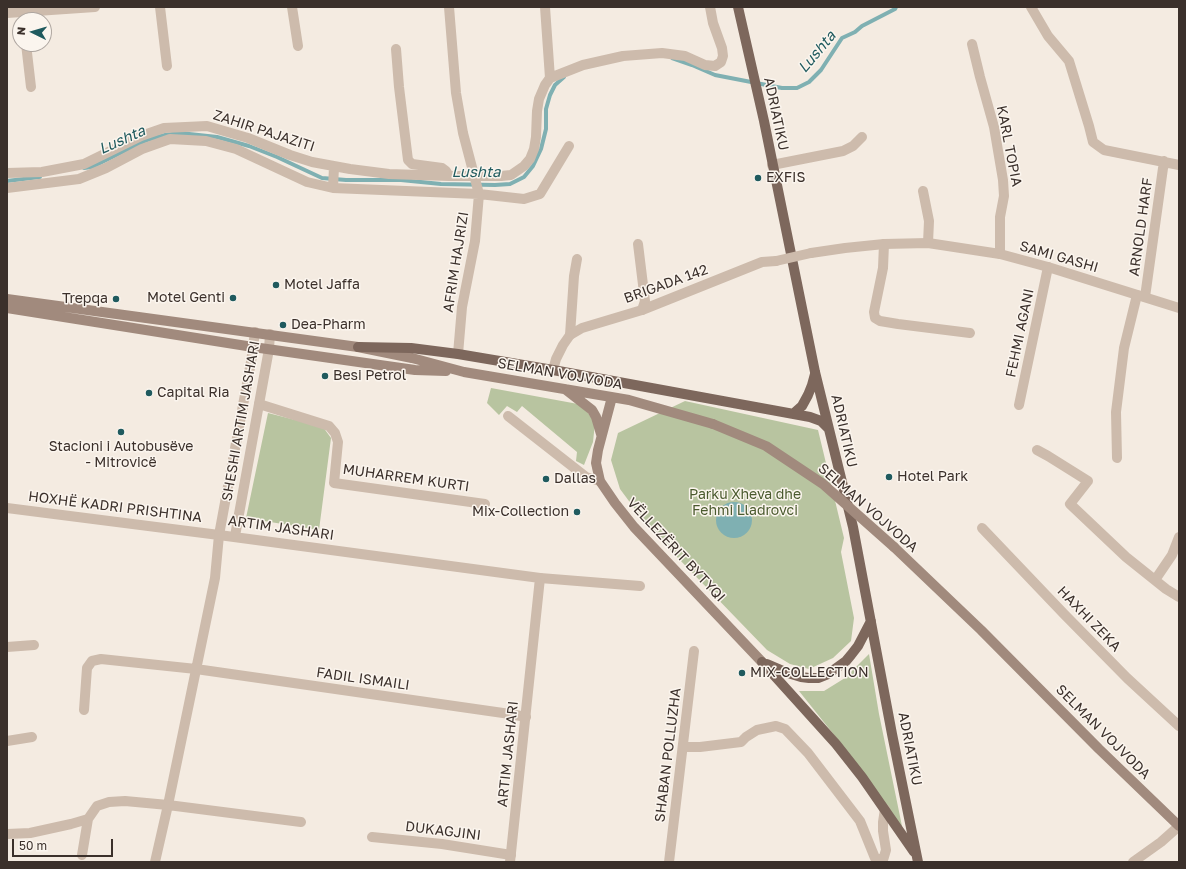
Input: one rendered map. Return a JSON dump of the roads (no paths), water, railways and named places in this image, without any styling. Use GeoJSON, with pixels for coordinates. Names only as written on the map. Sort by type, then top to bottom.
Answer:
{"type":"FeatureCollection","features":[{"type":"Feature","properties":{"kind":"main road","name":"ADRIATIKU"},"geometry":{"type":"LineString","coordinates":[[738,7],[764,121],[815,372],[852,527],[918,859]]}},
{"type":"Feature","properties":{"kind":"main road","name":"SELMAN VOJVODA"},"geometry":{"type":"LineString","coordinates":[[7,299],[358,347],[412,358],[464,372],[564,388],[647,404],[713,424],[766,446],[823,484],[894,547],[981,630],[1099,749],[1179,826]]}},
{"type":"Feature","properties":{"kind":"main road"},"geometry":{"type":"LineString","coordinates":[[7,308],[253,347],[415,370],[464,372]]}},
{"type":"Feature","properties":{"kind":"main road"},"geometry":{"type":"LineString","coordinates":[[358,347],[411,348],[458,354],[553,370],[792,414],[820,421],[829,429]]}},
{"type":"Feature","properties":{"kind":"main road"},"geometry":{"type":"LineString","coordinates":[[792,414],[802,406],[812,385],[815,372]]}},
{"type":"Feature","properties":{"kind":"main road"},"geometry":{"type":"LineString","coordinates":[[564,388],[592,410],[596,416],[601,436]]}},
{"type":"Feature","properties":{"kind":"main road","name":"VËLLEZËRIT BYTYQI"},"geometry":{"type":"LineString","coordinates":[[612,397],[601,436],[596,463],[600,481],[614,503],[634,527],[762,662]]}},
{"type":"Feature","properties":{"kind":"main road"},"geometry":{"type":"LineString","coordinates":[[762,662],[801,677],[818,678],[828,674],[846,661],[858,646],[871,621]]}},
{"type":"Feature","properties":{"kind":"main road"},"geometry":{"type":"LineString","coordinates":[[762,662],[836,744],[862,776],[918,859]]}},
{"type":"Feature","properties":{"kind":"street"},"geometry":{"type":"LineString","coordinates":[[40,12],[65,8],[95,7]]}},
{"type":"Feature","properties":{"kind":"street"},"geometry":{"type":"LineString","coordinates":[[160,7],[167,66]]}},
{"type":"Feature","properties":{"kind":"street"},"geometry":{"type":"LineString","coordinates":[[292,7],[298,46]]}},
{"type":"Feature","properties":{"kind":"street","name":"AFRIM HAJRIZI"},"geometry":{"type":"LineString","coordinates":[[450,7],[457,100],[463,133],[479,194],[474,241],[462,306],[458,354]]}},
{"type":"Feature","properties":{"kind":"street"},"geometry":{"type":"LineString","coordinates":[[545,7],[550,78]]}},
{"type":"Feature","properties":{"kind":"street"},"geometry":{"type":"LineString","coordinates":[[396,49],[408,160],[412,164],[442,168],[449,176],[511,175],[524,166],[530,159],[536,138],[539,99],[550,78],[583,65],[630,55],[662,53],[685,56],[705,65],[715,66],[721,62],[723,56],[710,7]]}},
{"type":"Feature","properties":{"kind":"street","name":"ARNOLD HARF"},"geometry":{"type":"LineString","coordinates":[[1031,7],[1048,36],[1069,61],[1093,142],[1104,150],[1179,165]]}},
{"type":"Feature","properties":{"kind":"street","name":"KARL TOPIA"},"geometry":{"type":"LineString","coordinates":[[972,44],[994,127],[1004,180],[1004,196],[1000,217],[1000,254]]}},
{"type":"Feature","properties":{"kind":"street"},"geometry":{"type":"LineString","coordinates":[[27,52],[31,87]]}},
{"type":"Feature","properties":{"kind":"street","name":"ZAHIR PAJAZITI"},"geometry":{"type":"LineString","coordinates":[[7,173],[42,172],[84,164],[141,136],[164,128],[207,126],[248,138],[290,155],[334,167],[389,174],[449,176]]}},
{"type":"Feature","properties":{"kind":"street"},"geometry":{"type":"LineString","coordinates":[[772,165],[843,151],[853,146],[862,137]]}},
{"type":"Feature","properties":{"kind":"street"},"geometry":{"type":"LineString","coordinates":[[7,188],[79,179],[106,168],[142,149],[170,139],[206,141],[236,149],[307,182],[333,188],[479,194],[524,199],[540,194],[569,146]]}},
{"type":"Feature","properties":{"kind":"street","name":"ARNOLD HARF"},"geometry":{"type":"LineString","coordinates":[[1117,458],[1116,412],[1124,348],[1141,296],[1164,161]]}},
{"type":"Feature","properties":{"kind":"street"},"geometry":{"type":"LineString","coordinates":[[333,188],[334,167]]}},
{"type":"Feature","properties":{"kind":"street"},"geometry":{"type":"LineString","coordinates":[[923,191],[929,221],[928,243]]}},
{"type":"Feature","properties":{"kind":"street","name":"SAMI GASHI"},"geometry":{"type":"LineString","coordinates":[[811,253],[884,244],[928,243],[1000,254],[1048,267],[1179,308]]}},
{"type":"Feature","properties":{"kind":"street"},"geometry":{"type":"LineString","coordinates":[[638,244],[645,301],[642,310]]}},
{"type":"Feature","properties":{"kind":"street"},"geometry":{"type":"LineString","coordinates":[[884,244],[883,268],[874,312],[875,318],[880,321],[892,323],[970,333]]}},
{"type":"Feature","properties":{"kind":"street","name":"BRIGADA 142"},"geometry":{"type":"LineString","coordinates":[[570,335],[582,328],[642,310],[762,262],[811,253]]}},
{"type":"Feature","properties":{"kind":"street"},"geometry":{"type":"LineString","coordinates":[[553,370],[556,359],[570,335],[574,276],[577,259]]}},
{"type":"Feature","properties":{"kind":"street","name":"FEHMI AGANI"},"geometry":{"type":"LineString","coordinates":[[1019,405],[1048,267]]}},
{"type":"Feature","properties":{"kind":"street","name":"ARTIM JASHARI"},"geometry":{"type":"LineString","coordinates":[[255,332],[219,535],[540,578],[640,586]]}},
{"type":"Feature","properties":{"kind":"street","name":"SHESHI ARTIM JASHARI"},"geometry":{"type":"LineString","coordinates":[[234,536],[269,349],[270,334]]}},
{"type":"Feature","properties":{"kind":"street","name":"MUHARREM KURTI"},"geometry":{"type":"LineString","coordinates":[[259,404],[329,426],[335,433],[338,442],[334,483],[485,504]]}},
{"type":"Feature","properties":{"kind":"street"},"geometry":{"type":"LineString","coordinates":[[508,416],[586,477],[600,481]]}},
{"type":"Feature","properties":{"kind":"street"},"geometry":{"type":"LineString","coordinates":[[1037,450],[1088,481],[1070,504],[1126,557],[1179,597]]}},
{"type":"Feature","properties":{"kind":"street","name":"HOXHË KADRI PRISHTINA"},"geometry":{"type":"LineString","coordinates":[[7,508],[219,535]]}},
{"type":"Feature","properties":{"kind":"street","name":"HAXHI ZEKA"},"geometry":{"type":"LineString","coordinates":[[982,528],[1069,620],[1179,726]]}},
{"type":"Feature","properties":{"kind":"street"},"geometry":{"type":"LineString","coordinates":[[155,862],[215,578],[219,535]]}},
{"type":"Feature","properties":{"kind":"street"},"geometry":{"type":"LineString","coordinates":[[1155,580],[1172,556],[1179,537]]}},
{"type":"Feature","properties":{"kind":"street","name":"ARTIM JASHARI"},"geometry":{"type":"LineString","coordinates":[[510,858],[540,578]]}},
{"type":"Feature","properties":{"kind":"street"},"geometry":{"type":"LineString","coordinates":[[7,647],[34,645]]}},
{"type":"Feature","properties":{"kind":"street","name":"SHABAN POLLUZHA"},"geometry":{"type":"LineString","coordinates":[[670,862],[694,651]]}},
{"type":"Feature","properties":{"kind":"street","name":"FADIL ISMAILI"},"geometry":{"type":"LineString","coordinates":[[84,710],[87,668],[92,661],[101,659],[196,669],[526,717]]}},
{"type":"Feature","properties":{"kind":"street"},"geometry":{"type":"LineString","coordinates":[[683,747],[700,747],[741,742],[757,730],[776,726],[785,729],[808,753],[860,821],[875,858],[883,860],[886,850],[882,831],[885,809]]}},
{"type":"Feature","properties":{"kind":"street"},"geometry":{"type":"LineString","coordinates":[[7,741],[32,737]]}},
{"type":"Feature","properties":{"kind":"street"},"geometry":{"type":"LineString","coordinates":[[82,855],[88,819],[97,806],[109,802],[126,801],[168,805],[301,822]]}},
{"type":"Feature","properties":{"kind":"street"},"geometry":{"type":"LineString","coordinates":[[7,834],[30,833],[88,819]]}},
{"type":"Feature","properties":{"kind":"street","name":"SELMAN VOJVODA"},"geometry":{"type":"LineString","coordinates":[[1133,862],[1179,826]]}},
{"type":"Feature","properties":{"kind":"street","name":"DUKAGJINI"},"geometry":{"type":"LineString","coordinates":[[372,837],[442,844],[510,858]]}},
{"type":"Feature","properties":{"kind":"water"},"geometry":{"type":"Polygon","coordinates":[[[734,502],[747,507],[752,520],[747,533],[734,538],[721,533],[716,520],[721,507],[734,502]]]}},
{"type":"Feature","properties":{"kind":"waterway","name":"Lushta"},"geometry":{"type":"LineString","coordinates":[[672,58],[715,75],[782,88],[797,88],[809,82],[821,70],[842,38],[855,32],[862,26],[895,9],[896,7]]}},
{"type":"Feature","properties":{"kind":"waterway","name":"Lushta"},"geometry":{"type":"LineString","coordinates":[[84,168],[92,167],[147,140],[180,133],[217,137],[249,146],[322,178],[346,180],[401,180],[441,184],[510,184],[524,177],[533,166],[541,149],[546,129],[546,109],[550,95],[555,85],[564,77]]}},
{"type":"Feature","properties":{"kind":"waterway","name":"Lushta"},"geometry":{"type":"LineString","coordinates":[[7,181],[40,177]]}},
{"type":"Feature","properties":{"kind":"place","name":"EXFIS"},"geometry":{"type":"Point","coordinates":[758,178]}},
{"type":"Feature","properties":{"kind":"place","name":"Motel Jaffa"},"geometry":{"type":"Point","coordinates":[276,285]}},
{"type":"Feature","properties":{"kind":"place","name":"Motel Genti"},"geometry":{"type":"Point","coordinates":[233,298]}},
{"type":"Feature","properties":{"kind":"place","name":"Trepqa"},"geometry":{"type":"Point","coordinates":[116,299]}},
{"type":"Feature","properties":{"kind":"place","name":"Dea-Pharm"},"geometry":{"type":"Point","coordinates":[283,325]}},
{"type":"Feature","properties":{"kind":"place","name":"Besi Petrol"},"geometry":{"type":"Point","coordinates":[325,376]}},
{"type":"Feature","properties":{"kind":"place","name":"Capital Ria"},"geometry":{"type":"Point","coordinates":[149,393]}},
{"type":"Feature","properties":{"kind":"place","name":"Stacioni i Autobusëve - Mitrovicë"},"geometry":{"type":"Point","coordinates":[121,432]}},
{"type":"Feature","properties":{"kind":"place","name":"Hotel Park"},"geometry":{"type":"Point","coordinates":[889,477]}},
{"type":"Feature","properties":{"kind":"place","name":"Dallas"},"geometry":{"type":"Point","coordinates":[546,479]}},
{"type":"Feature","properties":{"kind":"place","name":"Mix-Collection"},"geometry":{"type":"Point","coordinates":[577,512]}},
{"type":"Feature","properties":{"kind":"place","name":"MIX-COLLECTION"},"geometry":{"type":"Point","coordinates":[742,673]}},
{"type":"Feature","properties":{"kind":"park label","name":"Parku Xheva dhe Fehmi Lladrovci"},"geometry":{"type":"Point","coordinates":[745,504]}}]}
